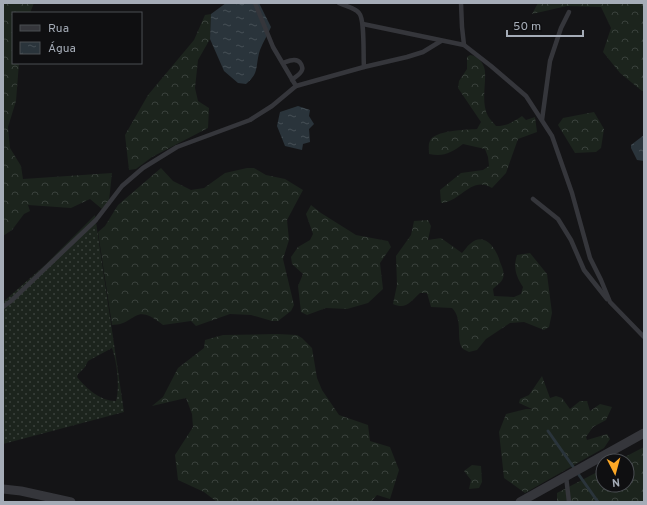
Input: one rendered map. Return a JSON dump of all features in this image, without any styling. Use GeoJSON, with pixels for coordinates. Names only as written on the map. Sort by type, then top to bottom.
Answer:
{"type":"FeatureCollection","features":[{"type":"Feature","properties":{"kind":"street"},"geometry":{"type":"LineString","coordinates":[[520,502],[644,433]]}},
{"type":"Feature","properties":{"kind":"street"},"geometry":{"type":"LineString","coordinates":[[3,489],[28,492],[71,502]]}},
{"type":"Feature","properties":{"kind":"lane"},"geometry":{"type":"LineString","coordinates":[[255,3],[273,46],[296,86]]}},
{"type":"Feature","properties":{"kind":"lane"},"geometry":{"type":"LineString","coordinates":[[339,3],[358,11],[362,16],[364,66]]}},
{"type":"Feature","properties":{"kind":"lane"},"geometry":{"type":"LineString","coordinates":[[461,3],[464,45]]}},
{"type":"Feature","properties":{"kind":"lane"},"geometry":{"type":"LineString","coordinates":[[542,120],[550,61],[561,28],[569,12]]}},
{"type":"Feature","properties":{"kind":"lane"},"geometry":{"type":"LineString","coordinates":[[363,24],[464,45],[492,66],[526,96],[552,136],[572,193],[590,258],[610,302]]}},
{"type":"Feature","properties":{"kind":"lane"},"geometry":{"type":"LineString","coordinates":[[3,307],[91,224],[122,186],[143,168],[178,147],[250,120],[272,106],[296,86],[364,66],[407,57],[423,52],[441,41]]}},
{"type":"Feature","properties":{"kind":"lane"},"geometry":{"type":"LineString","coordinates":[[283,63],[295,60],[299,61],[301,64],[303,68],[302,71],[292,80]]}},
{"type":"Feature","properties":{"kind":"lane"},"geometry":{"type":"LineString","coordinates":[[533,199],[558,219],[584,270],[610,302],[644,336]]}},
{"type":"Feature","properties":{"kind":"lane"},"geometry":{"type":"LineString","coordinates":[[566,476],[569,502]]}},
{"type":"Feature","properties":{"kind":"green space"},"geometry":{"type":"Polygon","coordinates":[[[3,3],[34,3],[30,12],[12,12],[12,64],[19,64],[16,101],[8,127],[10,148],[21,166],[23,179],[112,173],[109,201],[102,209],[90,199],[71,208],[28,205],[30,211],[24,214],[12,230],[3,236],[3,3]]]}},
{"type":"Feature","properties":{"kind":"green space"},"geometry":{"type":"Polygon","coordinates":[[[538,3],[644,3],[644,91],[620,73],[603,52],[611,28],[601,7],[567,6],[532,14],[538,3]]]}},
{"type":"Feature","properties":{"kind":"green space"},"geometry":{"type":"Polygon","coordinates":[[[211,14],[210,39],[198,60],[195,88],[198,101],[209,108],[208,128],[152,157],[136,169],[129,170],[125,135],[148,95],[194,40],[205,15],[211,14]]]}},
{"type":"Feature","properties":{"kind":"green space"},"geometry":{"type":"Polygon","coordinates":[[[470,55],[478,58],[485,69],[484,94],[486,111],[496,126],[510,123],[522,116],[526,120],[535,117],[537,132],[518,139],[506,173],[492,188],[485,185],[478,185],[466,190],[448,202],[441,203],[440,190],[461,173],[483,170],[489,166],[485,149],[463,144],[447,154],[429,154],[429,144],[433,137],[451,131],[477,129],[481,122],[458,88],[459,81],[467,69],[467,57],[470,55]]]}},
{"type":"Feature","properties":{"kind":"green space"},"geometry":{"type":"Polygon","coordinates":[[[594,112],[604,129],[601,148],[596,152],[575,153],[558,125],[563,118],[594,112]]]}},
{"type":"Feature","properties":{"kind":"green space"},"geometry":{"type":"Polygon","coordinates":[[[161,168],[173,181],[191,190],[204,188],[225,173],[254,168],[266,175],[285,179],[303,190],[287,220],[289,240],[283,259],[294,305],[291,311],[278,321],[272,321],[251,315],[230,314],[196,326],[191,321],[163,325],[153,318],[140,314],[126,322],[112,325],[98,232],[105,226],[118,205],[161,168]]]}},
{"type":"Feature","properties":{"kind":"green space"},"geometry":{"type":"Polygon","coordinates":[[[311,205],[356,235],[388,241],[391,247],[380,263],[383,289],[368,303],[347,309],[326,308],[307,315],[301,312],[298,286],[303,274],[292,264],[291,257],[298,247],[310,240],[313,234],[306,214],[311,205]]]}},
{"type":"Feature","properties":{"kind":"green space"},"geometry":{"type":"Polygon","coordinates":[[[95,215],[124,412],[3,444],[3,302],[45,265],[95,215]],[[112,348],[88,361],[77,377],[94,394],[105,399],[116,401],[118,381],[112,348]]]}},
{"type":"Feature","properties":{"kind":"green space"},"geometry":{"type":"Polygon","coordinates":[[[428,220],[431,226],[428,240],[441,238],[462,253],[475,240],[481,239],[490,243],[496,252],[504,274],[501,281],[493,289],[494,296],[514,297],[521,294],[523,287],[516,272],[515,264],[517,255],[530,253],[547,274],[552,313],[549,327],[544,330],[524,322],[510,323],[486,339],[477,350],[469,352],[463,349],[461,345],[458,318],[452,308],[431,307],[427,293],[420,293],[405,306],[397,306],[393,304],[397,285],[396,256],[411,235],[414,221],[428,220]]]}},
{"type":"Feature","properties":{"kind":"green space"},"geometry":{"type":"Polygon","coordinates":[[[223,335],[297,335],[312,348],[317,378],[322,390],[339,415],[368,425],[370,441],[390,447],[399,470],[390,499],[377,495],[371,502],[217,502],[204,492],[178,480],[175,455],[193,427],[192,414],[186,398],[152,406],[163,397],[178,368],[204,348],[205,340],[223,335]]]}},
{"type":"Feature","properties":{"kind":"green space"},"geometry":{"type":"Polygon","coordinates":[[[542,376],[550,398],[556,396],[562,398],[570,409],[580,401],[587,401],[590,411],[600,404],[612,407],[606,420],[593,427],[586,437],[587,440],[607,434],[610,439],[604,448],[525,493],[504,478],[499,432],[506,414],[532,409],[519,403],[520,399],[529,395],[542,376]]]}},
{"type":"Feature","properties":{"kind":"green space"},"geometry":{"type":"Polygon","coordinates":[[[644,447],[644,502],[557,502],[557,493],[595,473],[595,493],[635,493],[635,453],[632,453],[644,447]]]}},
{"type":"Feature","properties":{"kind":"green space"},"geometry":{"type":"Polygon","coordinates":[[[472,465],[481,466],[482,482],[479,488],[469,489],[471,480],[464,471],[472,465]]]}},
{"type":"Feature","properties":{"kind":"water"},"geometry":{"type":"Polygon","coordinates":[[[226,3],[259,3],[271,27],[260,50],[255,72],[246,84],[238,83],[224,71],[210,39],[211,14],[226,3]]]}},
{"type":"Feature","properties":{"kind":"water"},"geometry":{"type":"Polygon","coordinates":[[[298,106],[310,110],[309,116],[314,124],[309,129],[310,142],[303,144],[302,150],[285,146],[277,126],[280,112],[298,106]]]}},
{"type":"Feature","properties":{"kind":"water"},"geometry":{"type":"Polygon","coordinates":[[[644,135],[644,161],[637,160],[631,145],[644,135]]]}},
{"type":"Feature","properties":{"kind":"waterway"},"geometry":{"type":"LineString","coordinates":[[548,431],[598,502]]}}]}
